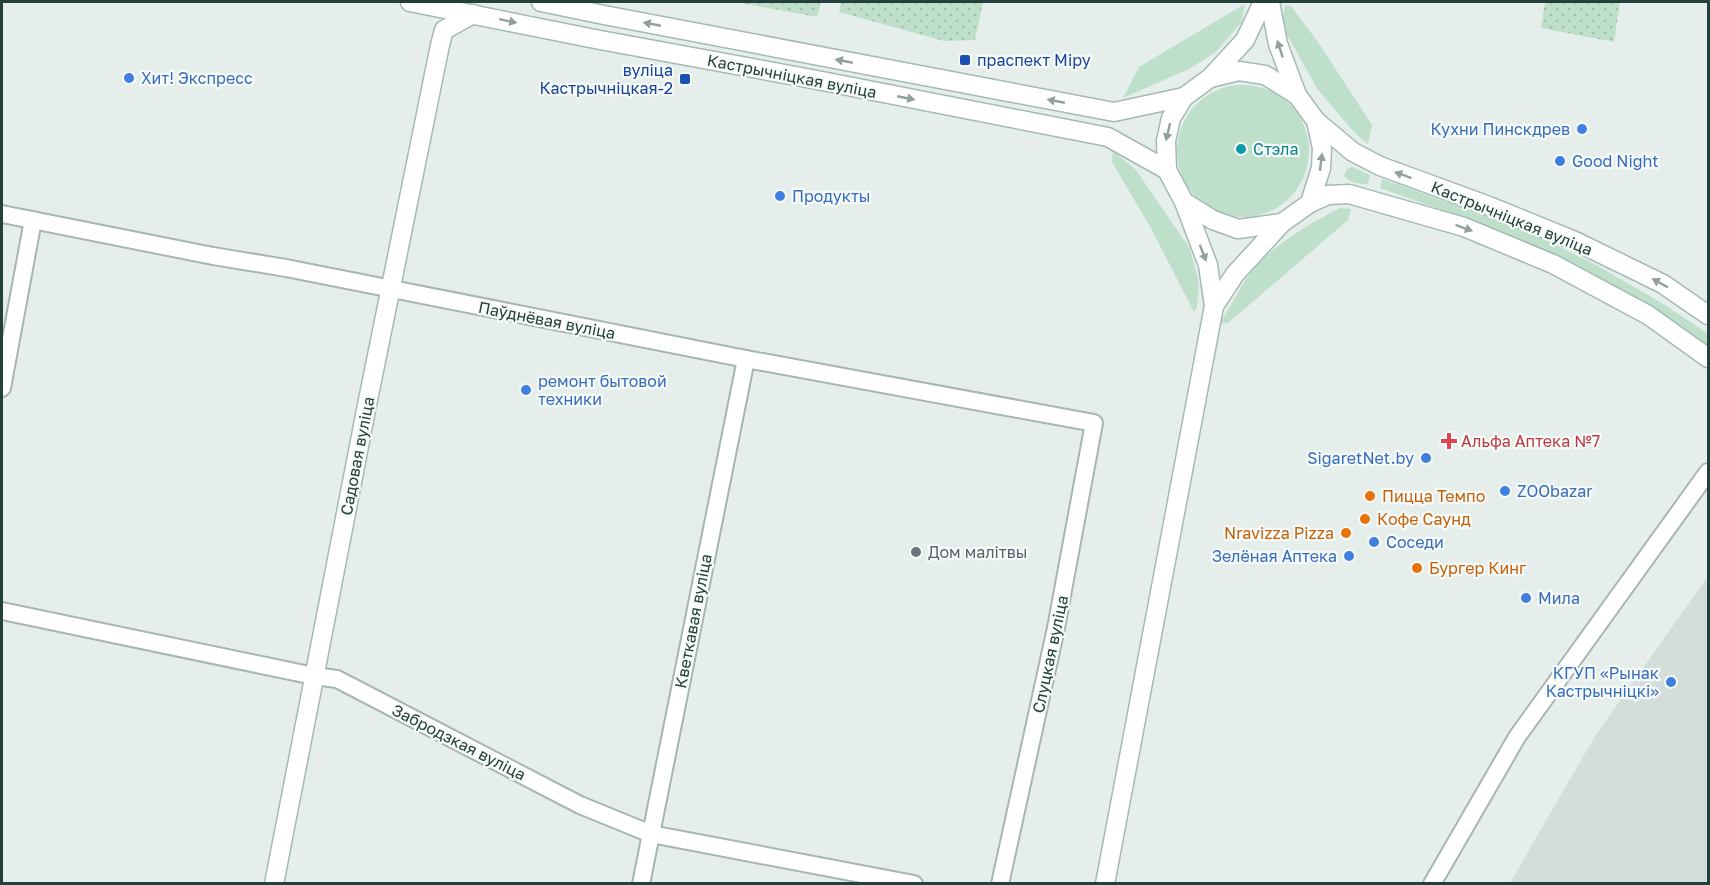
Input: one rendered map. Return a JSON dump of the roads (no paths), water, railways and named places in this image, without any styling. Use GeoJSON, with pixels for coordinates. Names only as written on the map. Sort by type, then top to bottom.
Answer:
{"type":"FeatureCollection","features":[{"type":"Feature","properties":{"kind":"main road","name":"Кастрычніцкая вуліца"},"geometry":{"type":"LineString","coordinates":[[415,2],[600,40],[1108,137],[1167,170]]}},
{"type":"Feature","properties":{"kind":"main road"},"geometry":{"type":"LineString","coordinates":[[415,2],[444,30],[473,14]]}},
{"type":"Feature","properties":{"kind":"main road","name":"Кастрычніцкая вуліца"},"geometry":{"type":"LineString","coordinates":[[541,2],[1114,112],[1184,97]]}},
{"type":"Feature","properties":{"kind":"main road"},"geometry":{"type":"LineString","coordinates":[[1105,884],[1214,306],[1208,265],[1184,202],[1167,170],[1166,141],[1171,118],[1184,97],[1210,78],[1245,40],[1263,2]]}},
{"type":"Feature","properties":{"kind":"main road"},"geometry":{"type":"LineString","coordinates":[[1214,306],[1235,274],[1282,223],[1310,203],[1321,168],[1322,148],[1316,121],[1297,95],[1278,44],[1270,2]]}},
{"type":"Feature","properties":{"kind":"main road","name":"Садовая вуліца"},"geometry":{"type":"LineString","coordinates":[[274,884],[432,80],[444,30]]}},
{"type":"Feature","properties":{"kind":"main road"},"geometry":{"type":"LineString","coordinates":[[1210,78],[1239,71],[1265,75],[1297,95]]}},
{"type":"Feature","properties":{"kind":"main road","name":"Кастрычніцкая вуліца"},"geometry":{"type":"LineString","coordinates":[[1316,121],[1353,152],[1380,166],[1575,241],[1663,284],[1708,315]]}},
{"type":"Feature","properties":{"kind":"main road","name":"Кастрычніцкая вуліца"},"geometry":{"type":"LineString","coordinates":[[1310,203],[1328,195],[1349,194],[1464,227],[1553,264],[1648,315],[1708,358]]}},
{"type":"Feature","properties":{"kind":"main road"},"geometry":{"type":"LineString","coordinates":[[1184,202],[1213,220],[1238,229],[1282,223]]}},
{"type":"Feature","properties":{"kind":"street","name":"Паўднёвая вуліца"},"geometry":{"type":"LineString","coordinates":[[2,214],[746,359],[1094,423]]}},
{"type":"Feature","properties":{"kind":"street"},"geometry":{"type":"LineString","coordinates":[[2,388],[33,220]]}},
{"type":"Feature","properties":{"kind":"street","name":"Кветкавая вуліца"},"geometry":{"type":"LineString","coordinates":[[641,884],[746,359]]}},
{"type":"Feature","properties":{"kind":"street","name":"Слуцкая вуліца"},"geometry":{"type":"LineString","coordinates":[[1000,884],[1056,628],[1094,423]]}},
{"type":"Feature","properties":{"kind":"street"},"geometry":{"type":"LineString","coordinates":[[1432,884],[1517,737],[1708,472]]}},
{"type":"Feature","properties":{"kind":"street","name":"Забродзкая вуліца"},"geometry":{"type":"LineString","coordinates":[[2,611],[337,679],[580,805],[651,834],[914,884]]}},
{"type":"Feature","properties":{"kind":"place","name":"праспект Міру"},"geometry":{"type":"Point","coordinates":[965,60]}},
{"type":"Feature","properties":{"kind":"place","name":"Хит! Экспресс"},"geometry":{"type":"Point","coordinates":[129,78]}},
{"type":"Feature","properties":{"kind":"place","name":"вуліца Кастрычніцкая-2"},"geometry":{"type":"Point","coordinates":[685,79]}},
{"type":"Feature","properties":{"kind":"place","name":"Кухни Пинскдрев"},"geometry":{"type":"Point","coordinates":[1582,129]}},
{"type":"Feature","properties":{"kind":"place","name":"Стэла"},"geometry":{"type":"Point","coordinates":[1241,149]}},
{"type":"Feature","properties":{"kind":"place","name":"Good Night"},"geometry":{"type":"Point","coordinates":[1560,161]}},
{"type":"Feature","properties":{"kind":"place","name":"Продукты"},"geometry":{"type":"Point","coordinates":[780,196]}},
{"type":"Feature","properties":{"kind":"place","name":"ремонт бытовой техники"},"geometry":{"type":"Point","coordinates":[526,390]}},
{"type":"Feature","properties":{"kind":"place","name":"Альфа Аптека №7"},"geometry":{"type":"Point","coordinates":[1449,441]}},
{"type":"Feature","properties":{"kind":"place","name":"SigaretNet.by"},"geometry":{"type":"Point","coordinates":[1426,458]}},
{"type":"Feature","properties":{"kind":"place","name":"ZOObazar"},"geometry":{"type":"Point","coordinates":[1505,491]}},
{"type":"Feature","properties":{"kind":"place","name":"Пицца Темпо"},"geometry":{"type":"Point","coordinates":[1370,496]}},
{"type":"Feature","properties":{"kind":"place","name":"Кофе Саунд"},"geometry":{"type":"Point","coordinates":[1365,519]}},
{"type":"Feature","properties":{"kind":"place","name":"Nravizza Pizza"},"geometry":{"type":"Point","coordinates":[1346,533]}},
{"type":"Feature","properties":{"kind":"place","name":"Соседи"},"geometry":{"type":"Point","coordinates":[1374,542]}},
{"type":"Feature","properties":{"kind":"place","name":"Дом малітвы"},"geometry":{"type":"Point","coordinates":[916,552]}},
{"type":"Feature","properties":{"kind":"place","name":"Зелёная Аптека"},"geometry":{"type":"Point","coordinates":[1349,556]}},
{"type":"Feature","properties":{"kind":"place","name":"Бургер Кинг"},"geometry":{"type":"Point","coordinates":[1417,568]}},
{"type":"Feature","properties":{"kind":"place","name":"Мила"},"geometry":{"type":"Point","coordinates":[1526,598]}},
{"type":"Feature","properties":{"kind":"place","name":"КГУП «Рынак Кастрычніцкі»"},"geometry":{"type":"Point","coordinates":[1671,682]}}]}
